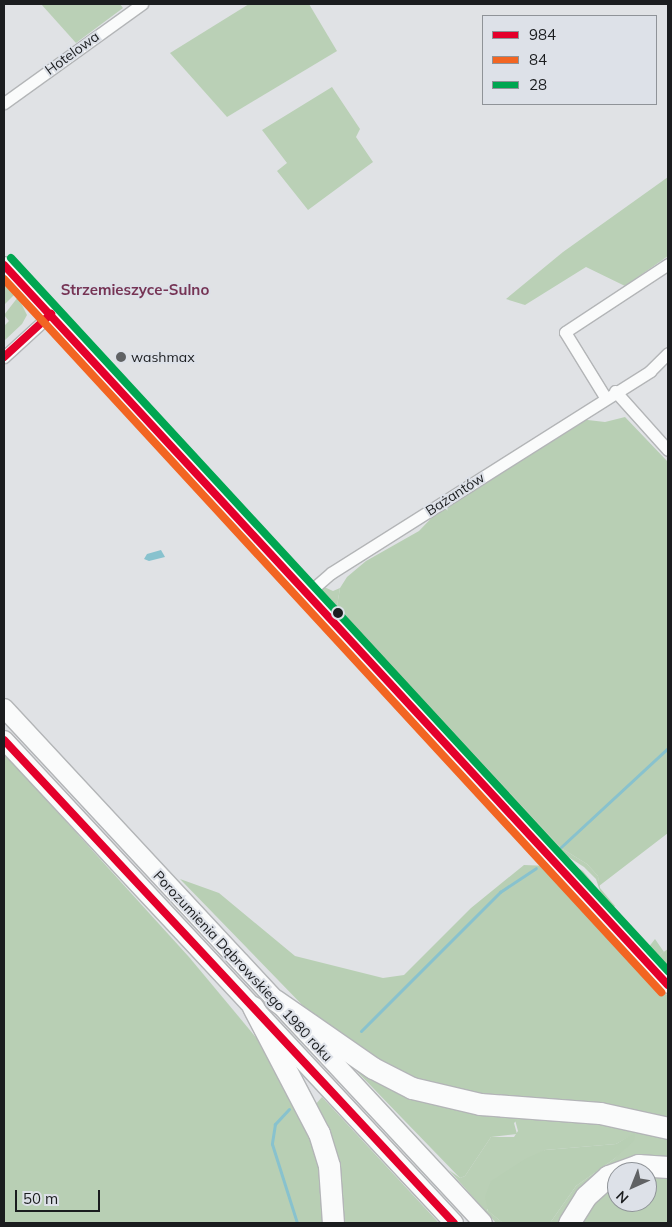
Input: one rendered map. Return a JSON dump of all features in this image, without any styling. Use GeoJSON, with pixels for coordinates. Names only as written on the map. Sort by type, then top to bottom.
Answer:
{"type":"FeatureCollection","features":[{"type":"Feature","properties":{"kind":"highway"},"geometry":{"type":"LineString","coordinates":[[274,1000],[373,1068],[412,1088],[480,1104],[600,1113],[668,1128]]}},
{"type":"Feature","properties":{"kind":"highway"},"geometry":{"type":"LineString","coordinates":[[253,1007],[319,1133],[329,1166],[333,1223]]}},
{"type":"Feature","properties":{"kind":"highway"},"geometry":{"type":"LineString","coordinates":[[569,1223],[586,1196],[608,1176],[638,1165],[668,1167]]}},
{"type":"Feature","properties":{"kind":"main road","name":"Porozumienia Dąbrowskiego 1980 roku"},"geometry":{"type":"LineString","coordinates":[[4,708],[483,1223]]}},
{"type":"Feature","properties":{"kind":"main road","name":"Porozumienia Dąbrowskiego 1980 roku"},"geometry":{"type":"LineString","coordinates":[[4,740],[454,1223]]}},
{"type":"Feature","properties":{"kind":"street","name":"Hotelowa"},"geometry":{"type":"LineString","coordinates":[[4,103],[142,4]]}},
{"type":"Feature","properties":{"kind":"street"},"geometry":{"type":"LineString","coordinates":[[668,264],[565,332],[610,394],[668,450]]}},
{"type":"Feature","properties":{"kind":"street"},"geometry":{"type":"LineString","coordinates":[[4,265],[668,985]]}},
{"type":"Feature","properties":{"kind":"street"},"geometry":{"type":"LineString","coordinates":[[4,357],[51,314]]}},
{"type":"Feature","properties":{"kind":"street","name":"Bażantów"},"geometry":{"type":"LineString","coordinates":[[308,593],[331,573],[650,370],[668,353]]}},
{"type":"Feature","properties":{"kind":"green space"},"geometry":{"type":"Polygon","coordinates":[[[41,4],[120,4],[123,8],[76,43],[41,4]]]}},
{"type":"Feature","properties":{"kind":"green space"},"geometry":{"type":"Polygon","coordinates":[[[249,4],[309,4],[337,51],[227,117],[170,53],[249,4]]]}},
{"type":"Feature","properties":{"kind":"green space"},"geometry":{"type":"Polygon","coordinates":[[[332,87],[360,129],[356,137],[373,162],[308,210],[277,171],[287,163],[262,130],[332,87]]]}},
{"type":"Feature","properties":{"kind":"green space"},"geometry":{"type":"Polygon","coordinates":[[[668,177],[668,256],[625,286],[586,267],[525,305],[506,299],[563,252],[668,177]]]}},
{"type":"Feature","properties":{"kind":"green space"},"geometry":{"type":"Polygon","coordinates":[[[4,282],[15,294],[5,304],[4,303],[4,282]]]}},
{"type":"Feature","properties":{"kind":"green space"},"geometry":{"type":"Polygon","coordinates":[[[18,297],[27,315],[22,324],[4,341],[4,326],[9,321],[4,315],[18,297]]]}},
{"type":"Feature","properties":{"kind":"green space"},"geometry":{"type":"Polygon","coordinates":[[[625,417],[668,462],[668,833],[599,886],[598,876],[587,864],[561,848],[337,606],[340,588],[347,577],[366,561],[419,531],[442,507],[579,419],[605,422],[625,417]]]}},
{"type":"Feature","properties":{"kind":"green space"},"geometry":{"type":"Polygon","coordinates":[[[322,586],[333,591],[340,588],[337,606],[320,588],[322,586]]]}},
{"type":"Feature","properties":{"kind":"green space"},"geometry":{"type":"Polygon","coordinates":[[[348,617],[561,848],[587,864],[598,876],[600,888],[615,906],[612,909],[602,897],[596,879],[584,867],[559,851],[364,639],[348,617]]]}},
{"type":"Feature","properties":{"kind":"green space"},"geometry":{"type":"Polygon","coordinates":[[[350,627],[557,855],[583,871],[593,883],[600,902],[587,888],[592,883],[581,871],[575,876],[348,629],[350,627]]]}},
{"type":"Feature","properties":{"kind":"green space"},"geometry":{"type":"Polygon","coordinates":[[[4,753],[189,957],[269,1053],[301,1110],[320,1169],[324,1223],[4,1223],[4,753]]]}},
{"type":"Feature","properties":{"kind":"green space"},"geometry":{"type":"Polygon","coordinates":[[[524,865],[549,866],[668,996],[668,1121],[446,1091],[380,1065],[311,1014],[180,879],[219,893],[295,956],[383,978],[404,975],[471,908],[524,865]]]}},
{"type":"Feature","properties":{"kind":"green space"},"geometry":{"type":"Polygon","coordinates":[[[655,939],[664,952],[658,956],[668,970],[648,948],[655,939]]]}},
{"type":"Feature","properties":{"kind":"green space"},"geometry":{"type":"Polygon","coordinates":[[[668,949],[668,967],[658,956],[668,949]]]}},
{"type":"Feature","properties":{"kind":"green space"},"geometry":{"type":"Polygon","coordinates":[[[343,1057],[521,1116],[514,1123],[517,1134],[491,1137],[465,1176],[460,1178],[343,1057]]]}},
{"type":"Feature","properties":{"kind":"green space"},"geometry":{"type":"Polygon","coordinates":[[[322,1097],[439,1223],[342,1223],[315,1105],[322,1097]]]}},
{"type":"Feature","properties":{"kind":"green space"},"geometry":{"type":"Polygon","coordinates":[[[521,1116],[583,1119],[668,1138],[668,1157],[655,1162],[610,1162],[636,1133],[616,1144],[545,1150],[487,1210],[503,1223],[496,1223],[449,1170],[460,1178],[465,1176],[491,1137],[514,1137],[518,1131],[515,1120],[521,1116]]]}},
{"type":"Feature","properties":{"kind":"green space"},"geometry":{"type":"Polygon","coordinates":[[[636,1132],[634,1141],[614,1159],[607,1162],[607,1164],[576,1186],[550,1223],[503,1223],[488,1211],[485,1197],[491,1181],[525,1159],[545,1150],[616,1144],[636,1132]]]}},
{"type":"Feature","properties":{"kind":"green space"},"geometry":{"type":"Polygon","coordinates":[[[607,1164],[607,1181],[577,1193],[558,1223],[550,1223],[576,1186],[607,1164]]]}},
{"type":"Feature","properties":{"kind":"green space"},"geometry":{"type":"Polygon","coordinates":[[[657,1172],[668,1172],[668,1223],[577,1223],[607,1189],[607,1212],[657,1212],[657,1172]]]}},
{"type":"Feature","properties":{"kind":"water"},"geometry":{"type":"Polygon","coordinates":[[[161,550],[165,557],[149,561],[144,559],[147,554],[161,550]]]}},
{"type":"Feature","properties":{"kind":"waterway"},"geometry":{"type":"LineString","coordinates":[[561,847],[668,748]]}},
{"type":"Feature","properties":{"kind":"waterway"},"geometry":{"type":"LineString","coordinates":[[361,1031],[500,892],[536,868]]}},
{"type":"Feature","properties":{"kind":"waterway"},"geometry":{"type":"LineString","coordinates":[[289,1109],[275,1124],[272,1144],[297,1223]]}},
{"type":"Feature","properties":{"kind":"transit line","name":"28"},"geometry":{"type":"LineString","coordinates":[[11,258],[668,971]]}},
{"type":"Feature","properties":{"kind":"transit line","name":"984"},"geometry":{"type":"LineString","coordinates":[[4,265],[668,985]]}},
{"type":"Feature","properties":{"kind":"transit line","name":"84"},"geometry":{"type":"LineString","coordinates":[[4,279],[661,992]]}},
{"type":"Feature","properties":{"kind":"transit line","name":"984"},"geometry":{"type":"LineString","coordinates":[[4,357],[51,314]]}},
{"type":"Feature","properties":{"kind":"transit line","name":"984"},"geometry":{"type":"LineString","coordinates":[[4,740],[454,1223]]}},
{"type":"Feature","properties":{"kind":"place","name":"washmax"},"geometry":{"type":"Point","coordinates":[121,357]}},
{"type":"Feature","properties":{"kind":"district","name":"Strzemieszyce-Sulno"},"geometry":{"type":"Point","coordinates":[135,290]}}]}
